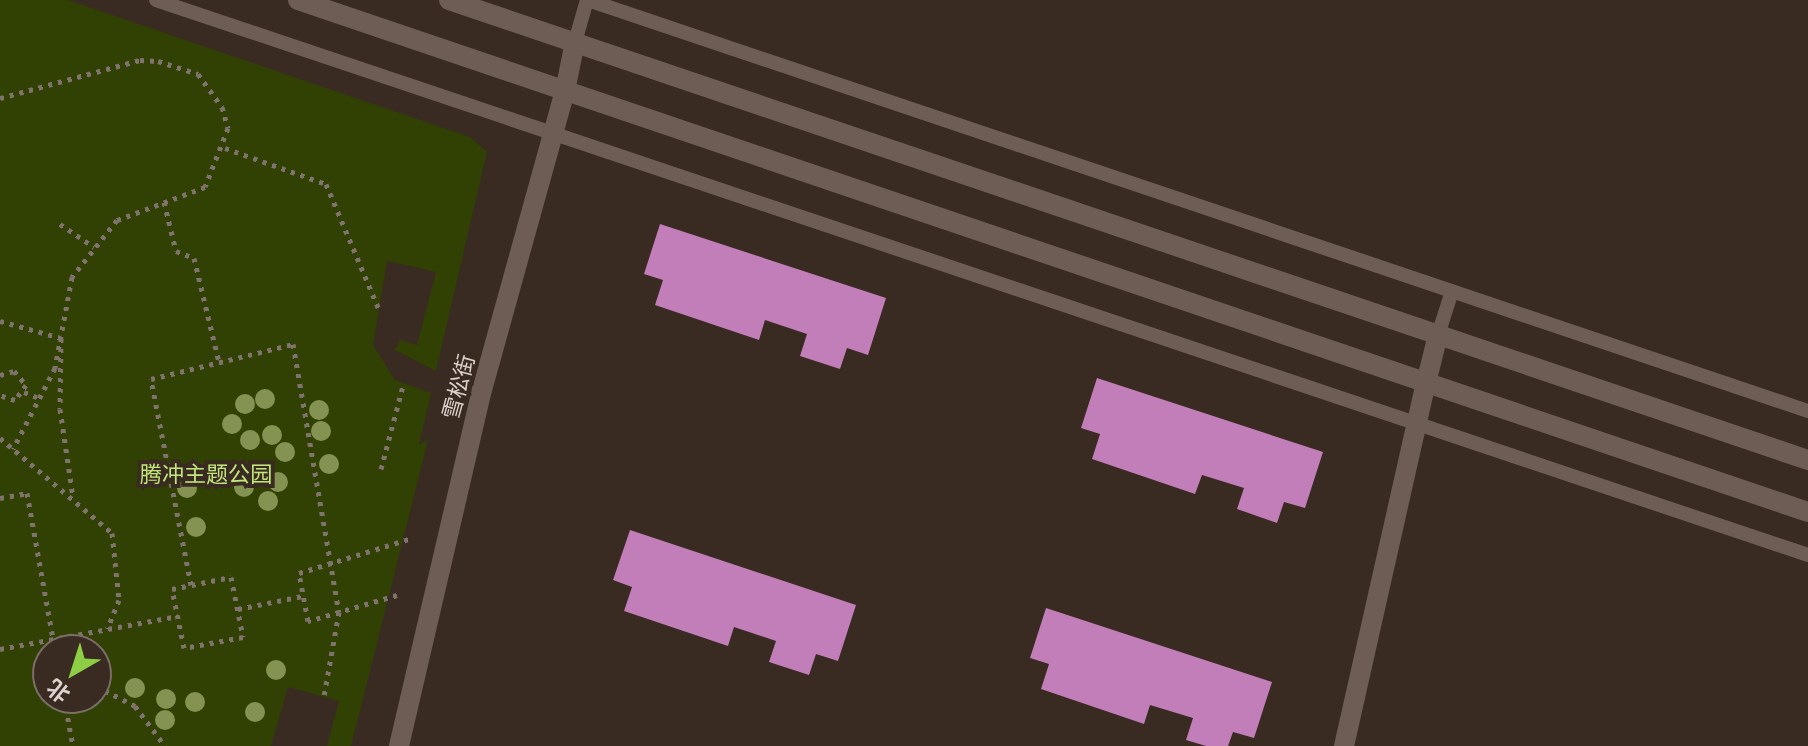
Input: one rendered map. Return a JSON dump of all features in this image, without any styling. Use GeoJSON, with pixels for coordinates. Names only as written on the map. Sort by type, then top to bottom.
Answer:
{"type":"FeatureCollection","features":[{"type":"Feature","properties":{"kind":"street"},"geometry":{"type":"LineString","coordinates":[[298,0],[1808,512]]}},
{"type":"Feature","properties":{"kind":"street"},"geometry":{"type":"LineString","coordinates":[[449,0],[1808,460]]}},
{"type":"Feature","properties":{"kind":"street","name":"雪松街"},"geometry":{"type":"LineString","coordinates":[[399,746],[480,398],[555,134],[575,42]]}},
{"type":"Feature","properties":{"kind":"street"},"geometry":{"type":"LineString","coordinates":[[1344,746],[1438,335]]}},
{"type":"Feature","properties":{"kind":"lane"},"geometry":{"type":"LineString","coordinates":[[156,0],[1416,426],[1808,555]]}},
{"type":"Feature","properties":{"kind":"lane"},"geometry":{"type":"LineString","coordinates":[[575,42],[587,0],[1808,411]]}},
{"type":"Feature","properties":{"kind":"lane"},"geometry":{"type":"LineString","coordinates":[[1438,335],[1452,291]]}},
{"type":"Feature","properties":{"kind":"path"},"geometry":{"type":"LineString","coordinates":[[0,98],[140,60],[174,63],[198,74],[218,100],[228,128],[225,148],[205,187],[117,220],[94,247],[65,296],[55,368],[13,449]]}},
{"type":"Feature","properties":{"kind":"path"},"geometry":{"type":"LineString","coordinates":[[225,148],[326,184],[378,307]]}},
{"type":"Feature","properties":{"kind":"path"},"geometry":{"type":"LineString","coordinates":[[164,202],[176,251],[194,258],[219,362]]}},
{"type":"Feature","properties":{"kind":"path"},"geometry":{"type":"LineString","coordinates":[[60,224],[94,247]]}},
{"type":"Feature","properties":{"kind":"path"},"geometry":{"type":"LineString","coordinates":[[0,321],[61,338],[60,409],[73,499]]}},
{"type":"Feature","properties":{"kind":"path"},"geometry":{"type":"LineString","coordinates":[[191,585],[151,379],[293,344],[339,612],[324,696]]}},
{"type":"Feature","properties":{"kind":"path"},"geometry":{"type":"LineString","coordinates":[[0,375],[18,373],[24,392]]}},
{"type":"Feature","properties":{"kind":"path"},"geometry":{"type":"LineString","coordinates":[[381,469],[403,386]]}},
{"type":"Feature","properties":{"kind":"path"},"geometry":{"type":"LineString","coordinates":[[24,392],[41,399]]}},
{"type":"Feature","properties":{"kind":"path"},"geometry":{"type":"LineString","coordinates":[[0,395],[15,400],[24,392]]}},
{"type":"Feature","properties":{"kind":"path"},"geometry":{"type":"LineString","coordinates":[[0,438],[114,538],[119,600],[107,629]]}},
{"type":"Feature","properties":{"kind":"path"},"geometry":{"type":"LineString","coordinates":[[0,498],[27,493],[52,634]]}},
{"type":"Feature","properties":{"kind":"path"},"geometry":{"type":"LineString","coordinates":[[397,595],[308,621],[299,573],[412,538]]}},
{"type":"Feature","properties":{"kind":"path"},"geometry":{"type":"LineString","coordinates":[[231,577],[237,609],[243,637],[184,648],[172,589],[231,577]]}},
{"type":"Feature","properties":{"kind":"path"},"geometry":{"type":"LineString","coordinates":[[237,609],[303,596]]}},
{"type":"Feature","properties":{"kind":"path"},"geometry":{"type":"LineString","coordinates":[[80,634],[178,616]]}},
{"type":"Feature","properties":{"kind":"path"},"geometry":{"type":"LineString","coordinates":[[3,648],[32,643]]}},
{"type":"Feature","properties":{"kind":"path"},"geometry":{"type":"LineString","coordinates":[[112,694],[135,706],[165,746]]}},
{"type":"Feature","properties":{"kind":"path"},"geometry":{"type":"LineString","coordinates":[[67,714],[73,746]]}},
{"type":"Feature","properties":{"kind":"green space","name":"腾冲主题公园"},"geometry":{"type":"Polygon","coordinates":[[[0,0],[68,0],[470,137],[487,152],[436,371],[395,350],[400,340],[417,345],[436,272],[387,261],[373,345],[395,380],[431,393],[419,444],[428,440],[351,746],[327,746],[339,701],[288,687],[271,746],[0,746],[0,0]]]}},
{"type":"Feature","properties":{"kind":"building"},"geometry":{"type":"Polygon","coordinates":[[[660,224],[886,298],[868,355],[847,348],[840,369],[800,356],[807,334],[765,320],[759,340],[655,305],[663,280],[644,274],[660,224]]]}},
{"type":"Feature","properties":{"kind":"building"},"geometry":{"type":"Polygon","coordinates":[[[1097,378],[1323,452],[1305,508],[1284,502],[1277,523],[1237,509],[1244,488],[1202,475],[1195,494],[1092,459],[1100,434],[1081,428],[1097,378]]]}},
{"type":"Feature","properties":{"kind":"building"},"geometry":{"type":"Polygon","coordinates":[[[630,530],[856,605],[838,661],[816,654],[809,675],[769,662],[776,641],[734,627],[728,646],[624,611],[632,587],[613,580],[630,530]]]}},
{"type":"Feature","properties":{"kind":"building"},"geometry":{"type":"Polygon","coordinates":[[[1046,608],[1272,682],[1254,738],[1233,732],[1228,746],[1206,746],[1186,740],[1193,718],[1150,705],[1144,724],[1041,689],[1049,664],[1030,658],[1046,608]]]}}]}
